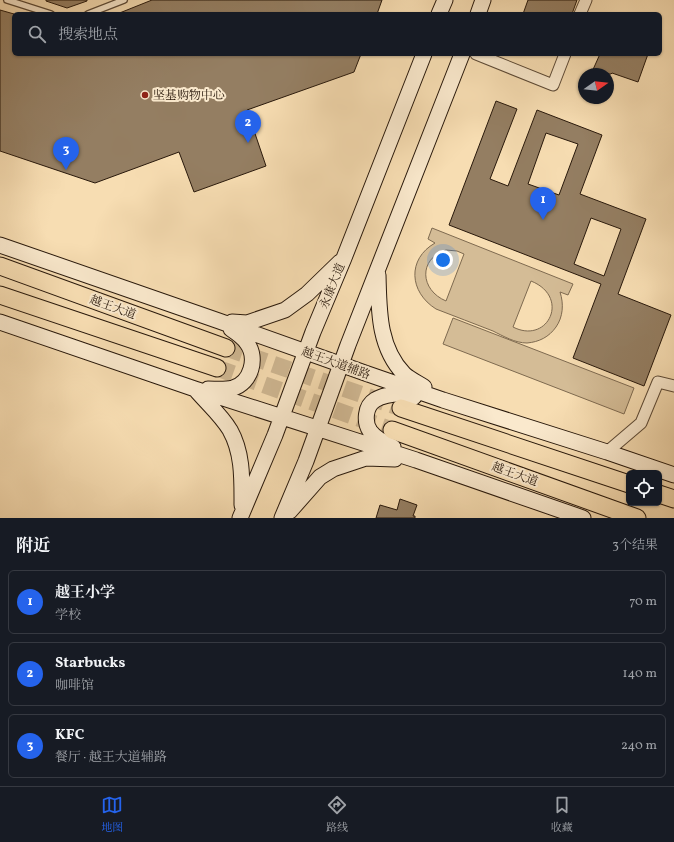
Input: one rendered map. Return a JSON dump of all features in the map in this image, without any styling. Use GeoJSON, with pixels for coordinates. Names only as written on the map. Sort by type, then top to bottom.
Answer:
{"type":"FeatureCollection","features":[{"type":"Feature","properties":{"kind":"main road"},"geometry":{"type":"LineString","coordinates":[[440,12],[445,0]]}},
{"type":"Feature","properties":{"kind":"main road"},"geometry":{"type":"LineString","coordinates":[[479,12],[483,0]]}},
{"type":"Feature","properties":{"kind":"main road","name":"永康大道"},"geometry":{"type":"LineString","coordinates":[[241,515],[423,56]]}},
{"type":"Feature","properties":{"kind":"main road"},"geometry":{"type":"LineString","coordinates":[[283,518],[340,365],[461,56]]}},
{"type":"Feature","properties":{"kind":"main road","name":"越王大道辅路"},"geometry":{"type":"LineString","coordinates":[[0,245],[219,321],[340,365],[674,475]]}},
{"type":"Feature","properties":{"kind":"main road"},"geometry":{"type":"LineString","coordinates":[[219,321],[247,323],[285,310],[307,294],[344,258]]}},
{"type":"Feature","properties":{"kind":"main road","name":"越王大道"},"geometry":{"type":"LineString","coordinates":[[0,266],[226,348]]}},
{"type":"Feature","properties":{"kind":"main road"},"geometry":{"type":"LineString","coordinates":[[378,268],[379,310],[382,332],[387,348],[394,361],[404,374],[443,400]]}},
{"type":"Feature","properties":{"kind":"main road","name":"越王大道"},"geometry":{"type":"LineString","coordinates":[[0,295],[218,368]]}},
{"type":"Feature","properties":{"kind":"main road"},"geometry":{"type":"LineString","coordinates":[[195,389],[233,388],[245,381],[252,369],[253,355],[248,344],[239,335],[219,321]]}},
{"type":"Feature","properties":{"kind":"main road"},"geometry":{"type":"LineString","coordinates":[[0,322],[195,389],[416,460],[583,518]]}},
{"type":"Feature","properties":{"kind":"main road"},"geometry":{"type":"LineString","coordinates":[[195,389],[225,423],[235,441],[242,470],[241,515]]}},
{"type":"Feature","properties":{"kind":"main road"},"geometry":{"type":"LineString","coordinates":[[416,460],[398,449],[380,441],[370,430],[366,422],[367,410],[374,400],[398,394],[418,398],[443,400]]}},
{"type":"Feature","properties":{"kind":"main road"},"geometry":{"type":"LineString","coordinates":[[401,408],[626,483]]}},
{"type":"Feature","properties":{"kind":"main road","name":"越王大道"},"geometry":{"type":"LineString","coordinates":[[392,430],[637,518]]}},
{"type":"Feature","properties":{"kind":"main road"},"geometry":{"type":"LineString","coordinates":[[283,518],[320,477],[344,465],[366,458],[416,460]]}},
{"type":"Feature","properties":{"kind":"main road"},"geometry":{"type":"LineString","coordinates":[[662,495],[674,499]]}},
{"type":"Feature","properties":{"kind":"street"},"geometry":{"type":"LineString","coordinates":[[581,12],[586,0]]}},
{"type":"Feature","properties":{"kind":"street"},"geometry":{"type":"LineString","coordinates":[[481,56],[553,85],[564,56]]}},
{"type":"Feature","properties":{"kind":"street"},"geometry":{"type":"LineString","coordinates":[[607,452],[641,423],[658,382],[674,386]]}},
{"type":"Feature","properties":{"kind":"lane"},"geometry":{"type":"LineString","coordinates":[[7,0],[45,12]]}},
{"type":"Feature","properties":{"kind":"lane"},"geometry":{"type":"LineString","coordinates":[[93,12],[124,0]]}},
{"type":"Feature","properties":{"kind":"shaded area"},"geometry":{"type":"Polygon","coordinates":[[[432,228],[573,284],[568,295],[560,292],[562,310],[556,327],[550,334],[540,340],[523,343],[509,339],[493,331],[436,309],[427,302],[416,285],[416,266],[426,250],[435,243],[428,239],[432,228]],[[446,250],[437,254],[431,260],[427,267],[426,275],[427,282],[431,290],[437,296],[446,301],[464,254],[457,251],[446,250]],[[531,281],[513,327],[525,331],[536,330],[545,325],[550,317],[552,307],[550,297],[543,288],[531,281]]]}},
{"type":"Feature","properties":{"kind":"shaded area"},"geometry":{"type":"Polygon","coordinates":[[[453,318],[634,388],[624,414],[443,344],[453,318]]]}},
{"type":"Feature","properties":{"kind":"building"},"geometry":{"type":"Polygon","coordinates":[[[46,0],[87,0],[87,1],[67,8],[46,0]]]}},
{"type":"Feature","properties":{"kind":"building"},"geometry":{"type":"Polygon","coordinates":[[[152,0],[382,0],[378,12],[122,12],[152,0]]]}},
{"type":"Feature","properties":{"kind":"building"},"geometry":{"type":"Polygon","coordinates":[[[528,0],[577,0],[573,12],[524,12],[528,0]]]}},
{"type":"Feature","properties":{"kind":"building","name":"坚基购物中心"},"geometry":{"type":"Polygon","coordinates":[[[0,10],[12,13],[12,56],[360,56],[354,72],[247,110],[266,166],[194,192],[179,152],[95,183],[0,151],[0,10]]]}},
{"type":"Feature","properties":{"kind":"building"},"geometry":{"type":"Polygon","coordinates":[[[599,56],[647,56],[638,82],[614,74],[614,68],[594,68],[599,56]]]}},
{"type":"Feature","properties":{"kind":"building"},"geometry":{"type":"Polygon","coordinates":[[[496,101],[517,109],[490,179],[508,186],[537,110],[602,135],[580,194],[646,219],[618,294],[671,315],[644,386],[573,358],[601,284],[449,225],[496,101]],[[546,133],[528,184],[559,195],[578,144],[546,133]],[[591,218],[574,264],[604,276],[621,229],[591,218]]]}},
{"type":"Feature","properties":{"kind":"building"},"geometry":{"type":"Polygon","coordinates":[[[400,499],[417,505],[413,516],[415,516],[415,518],[376,518],[380,505],[397,510],[400,499]]]}},
{"type":"Feature","properties":{"kind":"tunnel"},"geometry":{"type":"LineString","coordinates":[[226,348],[401,408]]}},
{"type":"Feature","properties":{"kind":"tunnel"},"geometry":{"type":"LineString","coordinates":[[217,368],[392,430]]}},
{"type":"Feature","properties":{"kind":"place","name":"坚基购物中心"},"geometry":{"type":"Point","coordinates":[145,95]}},
{"type":"Feature","properties":{"kind":"place","name":"Starbucks"},"geometry":{"type":"Point","coordinates":[248,143]}},
{"type":"Feature","properties":{"kind":"place","name":"KFC"},"geometry":{"type":"Point","coordinates":[66,170]}},
{"type":"Feature","properties":{"kind":"place","name":"越王小学"},"geometry":{"type":"Point","coordinates":[543,220]}}]}
